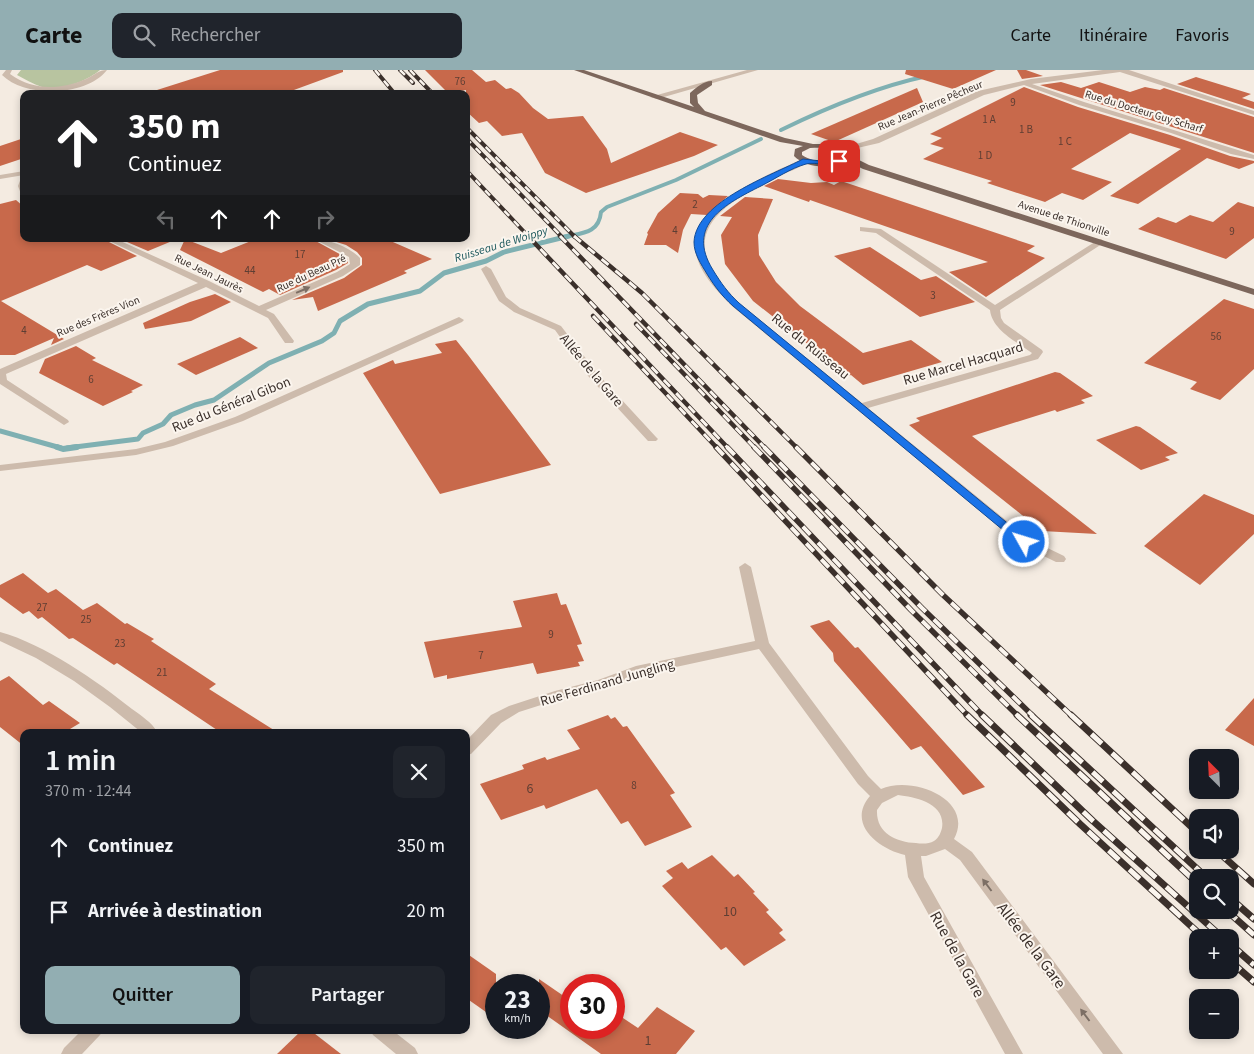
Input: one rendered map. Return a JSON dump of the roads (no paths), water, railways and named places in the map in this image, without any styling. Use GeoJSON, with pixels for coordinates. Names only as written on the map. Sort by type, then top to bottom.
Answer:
{"type":"FeatureCollection","features":[{"type":"Feature","properties":{"kind":"main road"},"geometry":{"type":"LineString","coordinates":[[577,70],[783,140],[813,146]]}},
{"type":"Feature","properties":{"kind":"main road"},"geometry":{"type":"LineString","coordinates":[[703,113],[694,102],[693,95],[709,83]]}},
{"type":"Feature","properties":{"kind":"main road"},"geometry":{"type":"LineString","coordinates":[[783,140],[798,152],[798,156],[806,161]]}},
{"type":"Feature","properties":{"kind":"main road"},"geometry":{"type":"LineString","coordinates":[[798,152],[803,148],[813,146]]}},
{"type":"Feature","properties":{"kind":"main road","name":"Avenue de Thionville"},"geometry":{"type":"LineString","coordinates":[[813,146],[829,146],[866,166],[1254,292]]}},
{"type":"Feature","properties":{"kind":"main road"},"geometry":{"type":"LineString","coordinates":[[834,162],[842,153]]}},
{"type":"Feature","properties":{"kind":"main road","name":"Avenue de Thionville"},"geometry":{"type":"LineString","coordinates":[[806,161],[821,164],[834,162],[866,166]]}},
{"type":"Feature","properties":{"kind":"street"},"geometry":{"type":"LineString","coordinates":[[0,72],[5,70]]}},
{"type":"Feature","properties":{"kind":"street"},"geometry":{"type":"LineString","coordinates":[[56,90],[100,76],[104,70]]}},
{"type":"Feature","properties":{"kind":"street"},"geometry":{"type":"LineString","coordinates":[[654,97],[755,70]]}},
{"type":"Feature","properties":{"kind":"street"},"geometry":{"type":"LineString","coordinates":[[1121,70],[1254,113]]}},
{"type":"Feature","properties":{"kind":"street","name":"Rue Jean-Pierre Pêcheur"},"geometry":{"type":"LineString","coordinates":[[842,153],[864,146],[980,93],[1121,70]]}},
{"type":"Feature","properties":{"kind":"street"},"geometry":{"type":"LineString","coordinates":[[0,78],[10,74],[40,90]]}},
{"type":"Feature","properties":{"kind":"street","name":"Rue du Docteur Guy Scharf"},"geometry":{"type":"LineString","coordinates":[[1027,84],[1094,108],[1176,131],[1239,155],[1254,157]]}},
{"type":"Feature","properties":{"kind":"street","name":"Rue du Ruisseau"},"geometry":{"type":"LineString","coordinates":[[806,161],[732,197],[712,214],[702,227],[698,242],[702,259],[712,277],[722,292],[736,305],[1024,542],[1060,559]]}},
{"type":"Feature","properties":{"kind":"street"},"geometry":{"type":"LineString","coordinates":[[0,177],[20,174]]}},
{"type":"Feature","properties":{"kind":"street","name":"Rue Marcel Hacquard"},"geometry":{"type":"LineString","coordinates":[[861,407],[1034,357],[1038,352],[1001,325],[996,318],[995,309],[878,231],[863,229]]}},
{"type":"Feature","properties":{"kind":"street","name":"Rue Jean Jaurès"},"geometry":{"type":"LineString","coordinates":[[116,242],[206,283],[271,316],[289,341]]}},
{"type":"Feature","properties":{"kind":"street","name":"Rue du Beau Pré"},"geometry":{"type":"LineString","coordinates":[[258,310],[340,274],[355,265],[355,258],[352,255],[324,242]]}},
{"type":"Feature","properties":{"kind":"street"},"geometry":{"type":"LineString","coordinates":[[995,309],[1102,242]]}},
{"type":"Feature","properties":{"kind":"street","name":"Allée de la Gare"},"geometry":{"type":"LineString","coordinates":[[486,269],[502,299],[517,310],[558,328],[593,375],[652,439]]}},
{"type":"Feature","properties":{"kind":"street","name":"Rue des Frères Vion"},"geometry":{"type":"LineString","coordinates":[[0,372],[206,283]]}},
{"type":"Feature","properties":{"kind":"street","name":"Rue du Général Gibon"},"geometry":{"type":"LineString","coordinates":[[0,468],[136,452],[169,444],[239,419],[459,320]]}},
{"type":"Feature","properties":{"kind":"street"},"geometry":{"type":"LineString","coordinates":[[0,372],[2,381],[64,422]]}},
{"type":"Feature","properties":{"kind":"street"},"geometry":{"type":"LineString","coordinates":[[745,567],[762,644],[863,780],[879,796]]}},
{"type":"Feature","properties":{"kind":"street"},"geometry":{"type":"LineString","coordinates":[[0,636],[24,646],[86,680],[146,729]]}},
{"type":"Feature","properties":{"kind":"street","name":"Rue Ferdinand Jungling"},"geometry":{"type":"LineString","coordinates":[[470,746],[496,719],[514,709],[560,694],[602,684],[636,671],[762,644]]}},
{"type":"Feature","properties":{"kind":"street"},"geometry":{"type":"LineString","coordinates":[[909,789],[923,792],[935,798],[944,807],[951,822],[950,832],[945,841],[936,847],[912,851],[887,843],[871,827],[870,808],[879,796],[888,792],[909,789]]}},
{"type":"Feature","properties":{"kind":"street","name":"Allée de la Gare"},"geometry":{"type":"LineString","coordinates":[[945,841],[966,856],[1114,1054]]}},
{"type":"Feature","properties":{"kind":"street","name":"Rue de la Gare"},"geometry":{"type":"LineString","coordinates":[[912,851],[916,877],[1014,1054]]}},
{"type":"Feature","properties":{"kind":"street"},"geometry":{"type":"LineString","coordinates":[[70,1054],[90,1034]]}},
{"type":"Feature","properties":{"kind":"street"},"geometry":{"type":"LineString","coordinates":[[384,1034],[409,1054]]}},
{"type":"Feature","properties":{"kind":"waterway","name":"Ruisseau de Woippy"},"geometry":{"type":"LineString","coordinates":[[781,130],[816,113],[852,99],[889,86],[927,76]]}},
{"type":"Feature","properties":{"kind":"waterway","name":"Ruisseau de Woippy"},"geometry":{"type":"LineString","coordinates":[[564,237],[593,229],[600,219],[601,212],[607,207],[676,180],[761,139]]}},
{"type":"Feature","properties":{"kind":"waterway","name":"Ruisseau de Woippy"},"geometry":{"type":"LineString","coordinates":[[67,448],[138,439],[143,433],[163,424],[171,415],[195,405],[214,400],[269,363],[322,341],[334,333],[340,321],[368,304],[420,291],[444,273],[486,261],[504,252],[569,236]]}},
{"type":"Feature","properties":{"kind":"waterway","name":"Ruisseau de Woippy"},"geometry":{"type":"LineString","coordinates":[[0,431],[61,448]]}},
{"type":"Feature","properties":{"kind":"waterway","name":"Ruisseau de Woippy"},"geometry":{"type":"LineString","coordinates":[[57,447],[63,449],[77,447]]}},
{"type":"Feature","properties":{"kind":"railway"},"geometry":{"type":"LineString","coordinates":[[375,70],[392,90]]}},
{"type":"Feature","properties":{"kind":"railway"},"geometry":{"type":"LineString","coordinates":[[400,70],[413,83]]}},
{"type":"Feature","properties":{"kind":"railway"},"geometry":{"type":"LineString","coordinates":[[410,70],[429,90]]}},
{"type":"Feature","properties":{"kind":"railway"},"geometry":{"type":"LineString","coordinates":[[470,131],[574,236]]}},
{"type":"Feature","properties":{"kind":"railway"},"geometry":{"type":"LineString","coordinates":[[470,142],[562,237]]}},
{"type":"Feature","properties":{"kind":"railway"},"geometry":{"type":"LineString","coordinates":[[470,174],[529,237]]}},
{"type":"Feature","properties":{"kind":"railway"},"geometry":{"type":"LineString","coordinates":[[528,236],[728,448]]}},
{"type":"Feature","properties":{"kind":"railway"},"geometry":{"type":"LineString","coordinates":[[560,236],[765,448]]}},
{"type":"Feature","properties":{"kind":"railway"},"geometry":{"type":"LineString","coordinates":[[574,236],[642,293],[796,447]]}},
{"type":"Feature","properties":{"kind":"railway"},"geometry":{"type":"LineString","coordinates":[[593,316],[717,448]]}},
{"type":"Feature","properties":{"kind":"railway"},"geometry":{"type":"LineString","coordinates":[[636,324],[755,448]]}},
{"type":"Feature","properties":{"kind":"railway"},"geometry":{"type":"LineString","coordinates":[[716,447],[968,716]]}},
{"type":"Feature","properties":{"kind":"railway"},"geometry":{"type":"LineString","coordinates":[[727,447],[983,716]]}},
{"type":"Feature","properties":{"kind":"railway"},"geometry":{"type":"LineString","coordinates":[[754,447],[911,610],[1018,716]]}},
{"type":"Feature","properties":{"kind":"railway"},"geometry":{"type":"LineString","coordinates":[[764,447],[922,608],[1033,716]]}},
{"type":"Feature","properties":{"kind":"railway"},"geometry":{"type":"LineString","coordinates":[[796,447],[943,595],[1072,716]]}},
{"type":"Feature","properties":{"kind":"railway"},"geometry":{"type":"LineString","coordinates":[[1017,715],[1189,876]]}},
{"type":"Feature","properties":{"kind":"railway"},"geometry":{"type":"LineString","coordinates":[[1031,715],[1197,869]]}},
{"type":"Feature","properties":{"kind":"railway"},"geometry":{"type":"LineString","coordinates":[[1071,715],[1189,825]]}},
{"type":"Feature","properties":{"kind":"railway"},"geometry":{"type":"LineString","coordinates":[[968,716],[1080,824],[1194,929]]}},
{"type":"Feature","properties":{"kind":"railway"},"geometry":{"type":"LineString","coordinates":[[983,716],[1093,821],[1213,929]]}},
{"type":"Feature","properties":{"kind":"railway"},"geometry":{"type":"LineString","coordinates":[[1226,859],[1254,884]]}},
{"type":"Feature","properties":{"kind":"railway"},"geometry":{"type":"LineString","coordinates":[[1239,906],[1254,919]]}},
{"type":"Feature","properties":{"kind":"railway"},"geometry":{"type":"LineString","coordinates":[[1236,919],[1254,935]]}},
{"type":"Feature","properties":{"kind":"railway"},"geometry":{"type":"LineString","coordinates":[[1239,952],[1254,965]]}},
{"type":"Feature","properties":{"kind":"railway"},"geometry":{"type":"LineString","coordinates":[[1239,969],[1254,982]]}}]}
